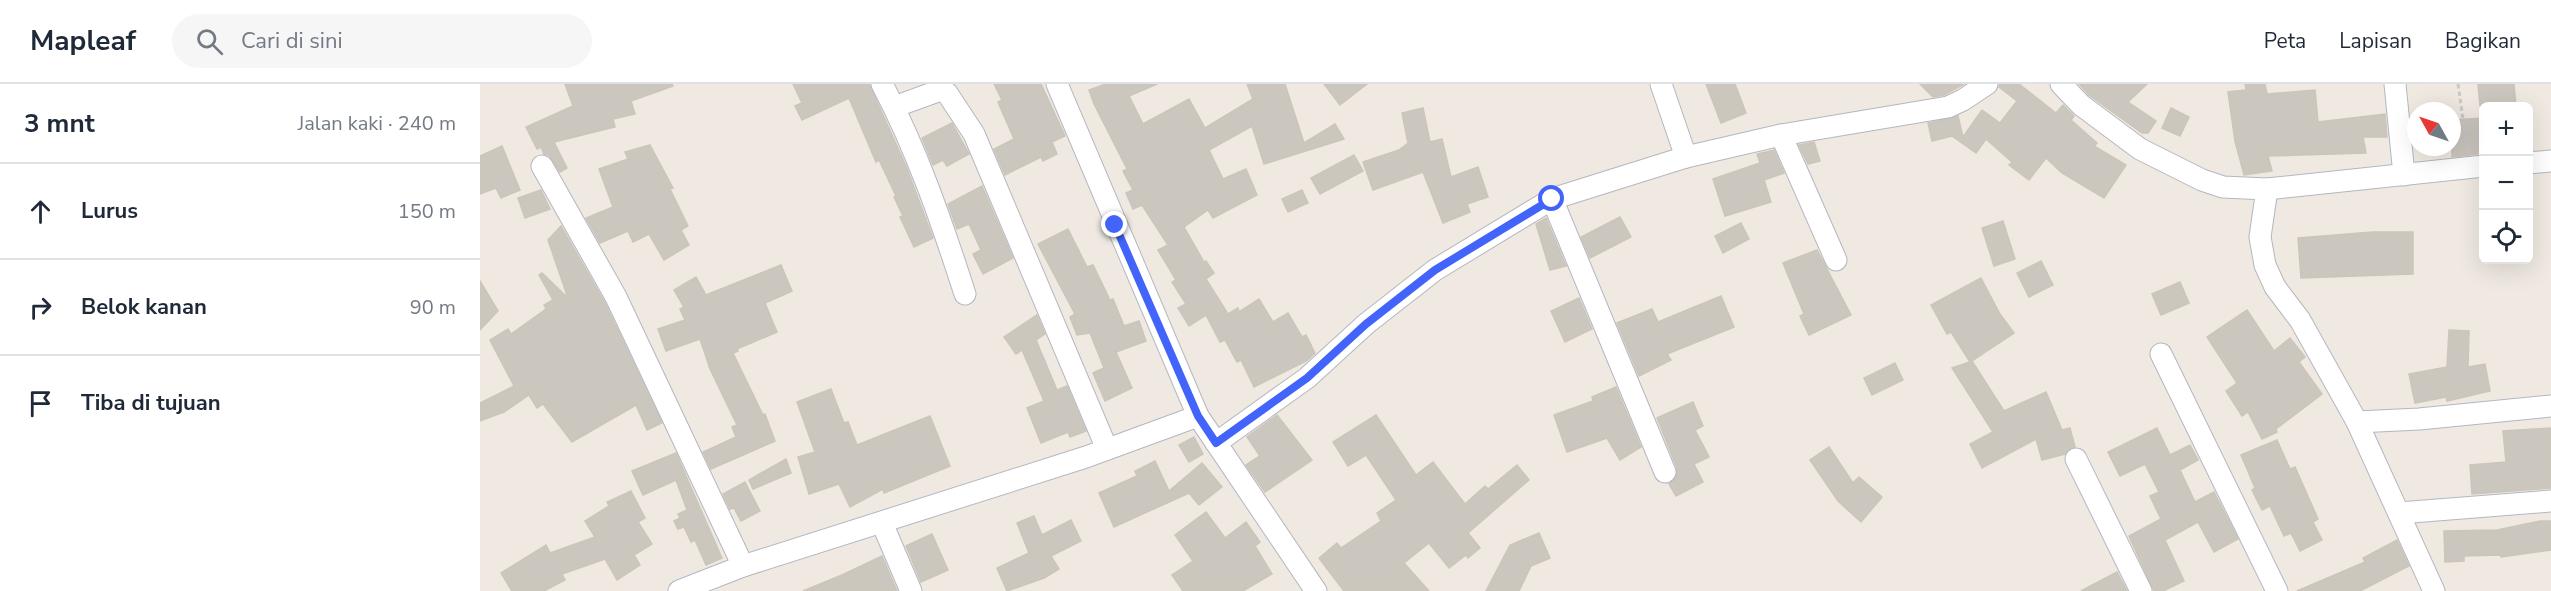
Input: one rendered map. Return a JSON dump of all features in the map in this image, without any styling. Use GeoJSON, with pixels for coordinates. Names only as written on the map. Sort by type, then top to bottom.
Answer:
{"type":"FeatureCollection","features":[{"type":"Feature","properties":{"kind":"street"},"geometry":{"type":"LineString","coordinates":[[882,84],[894,107],[944,230],[964,294]]}},
{"type":"Feature","properties":{"kind":"street"},"geometry":{"type":"LineString","coordinates":[[1057,84],[1198,416],[1316,591]]}},
{"type":"Feature","properties":{"kind":"street"},"geometry":{"type":"LineString","coordinates":[[1661,84],[1686,157]]}},
{"type":"Feature","properties":{"kind":"street"},"geometry":{"type":"LineString","coordinates":[[1216,443],[1307,378],[1366,324],[1435,270],[1552,199],[1686,157],[1781,135],[1948,107],[1987,84]]}},
{"type":"Feature","properties":{"kind":"street"},"geometry":{"type":"LineString","coordinates":[[2061,84],[2081,105],[2140,149],[2223,186],[2267,189],[2477,167]]}},
{"type":"Feature","properties":{"kind":"street"},"geometry":{"type":"LineString","coordinates":[[2395,84],[2404,175]]}},
{"type":"Feature","properties":{"kind":"street"},"geometry":{"type":"LineString","coordinates":[[894,107],[941,90],[947,93],[964,117],[994,177],[1107,449]]}},
{"type":"Feature","properties":{"kind":"street"},"geometry":{"type":"LineString","coordinates":[[1781,135],[1836,260]]}},
{"type":"Feature","properties":{"kind":"street"},"geometry":{"type":"LineString","coordinates":[[2533,163],[2551,161]]}},
{"type":"Feature","properties":{"kind":"street"},"geometry":{"type":"LineString","coordinates":[[542,166],[616,297],[743,566]]}},
{"type":"Feature","properties":{"kind":"street"},"geometry":{"type":"LineString","coordinates":[[2267,189],[2260,237],[2265,265],[2275,286],[2300,320],[2357,422],[2434,591]]}},
{"type":"Feature","properties":{"kind":"street"},"geometry":{"type":"LineString","coordinates":[[1552,199],[1665,472]]}},
{"type":"Feature","properties":{"kind":"street"},"geometry":{"type":"LineString","coordinates":[[2161,354],[2277,591]]}},
{"type":"Feature","properties":{"kind":"street"},"geometry":{"type":"LineString","coordinates":[[2357,422],[2419,419],[2551,406]]}},
{"type":"Feature","properties":{"kind":"street"},"geometry":{"type":"LineString","coordinates":[[680,591],[743,566],[882,524],[1198,416]]}},
{"type":"Feature","properties":{"kind":"street"},"geometry":{"type":"LineString","coordinates":[[2076,459],[2141,591]]}},
{"type":"Feature","properties":{"kind":"street"},"geometry":{"type":"LineString","coordinates":[[2399,513],[2551,501]]}},
{"type":"Feature","properties":{"kind":"street"},"geometry":{"type":"LineString","coordinates":[[882,524],[911,591]]}},
{"type":"Feature","properties":{"kind":"path"},"geometry":{"type":"LineString","coordinates":[[2458,84],[2477,167]]}},
{"type":"Feature","properties":{"kind":"building"},"geometry":{"type":"Polygon","coordinates":[[[565,84],[672,84],[673,86],[631,101],[635,114],[613,119],[615,127],[554,142],[567,168],[560,172],[549,155],[544,154],[541,147],[537,149],[526,127],[573,106],[565,84]]]}},
{"type":"Feature","properties":{"kind":"building"},"geometry":{"type":"Polygon","coordinates":[[[793,84],[869,84],[906,166],[933,238],[914,247],[900,217],[903,216],[894,197],[896,196],[879,160],[876,162],[849,98],[802,120],[795,106],[802,103],[793,84]]]}},
{"type":"Feature","properties":{"kind":"building"},"geometry":{"type":"Polygon","coordinates":[[[994,84],[1041,84],[1065,136],[1052,142],[1057,154],[1043,161],[1041,157],[1005,175],[994,149],[1014,139],[998,102],[1002,100],[994,84]]]}},
{"type":"Feature","properties":{"kind":"building"},"geometry":{"type":"Polygon","coordinates":[[[1106,84],[1157,84],[1129,96],[1143,124],[1189,99],[1205,128],[1253,99],[1247,84],[1285,84],[1304,143],[1335,124],[1344,139],[1264,164],[1252,126],[1209,150],[1223,179],[1246,169],[1257,195],[1213,218],[1208,210],[1184,227],[1204,262],[1206,261],[1214,273],[1206,279],[1228,314],[1238,308],[1239,312],[1259,299],[1273,322],[1288,313],[1302,337],[1306,335],[1315,353],[1306,361],[1254,387],[1241,360],[1237,362],[1225,340],[1220,342],[1206,315],[1189,326],[1178,308],[1186,304],[1172,282],[1176,280],[1158,250],[1168,245],[1142,205],[1133,209],[1126,193],[1133,190],[1123,171],[1127,169],[1089,90],[1106,84]]]}},
{"type":"Feature","properties":{"kind":"building"},"geometry":{"type":"Polygon","coordinates":[[[1324,84],[1367,84],[1340,105],[1324,84]]]}},
{"type":"Feature","properties":{"kind":"building"},"geometry":{"type":"Polygon","coordinates":[[[1706,84],[1735,84],[1746,113],[1721,123],[1706,84]]]}},
{"type":"Feature","properties":{"kind":"building"},"geometry":{"type":"Polygon","coordinates":[[[1920,84],[1964,84],[1944,95],[1933,97],[1920,84]]]}},
{"type":"Feature","properties":{"kind":"building"},"geometry":{"type":"Polygon","coordinates":[[[2000,84],[2019,84],[2056,113],[2063,105],[2074,116],[2071,120],[2097,143],[2094,146],[2126,165],[2104,198],[2062,173],[2046,158],[2029,180],[2009,165],[2012,162],[1986,139],[1976,153],[1952,136],[1932,141],[1928,123],[1958,116],[1963,137],[1982,110],[2000,123],[2017,101],[1999,87],[2000,84]]]}},
{"type":"Feature","properties":{"kind":"building"},"geometry":{"type":"Polygon","coordinates":[[[2079,84],[2147,84],[2128,102],[2156,121],[2148,133],[2142,133],[2089,95],[2079,84]]]}},
{"type":"Feature","properties":{"kind":"building"},"geometry":{"type":"Polygon","coordinates":[[[2245,84],[2265,84],[2267,94],[2315,90],[2318,122],[2385,114],[2387,137],[2363,137],[2366,153],[2268,156],[2272,171],[2244,175],[2235,141],[2228,92],[2246,90],[2245,84]]]}},
{"type":"Feature","properties":{"kind":"building"},"geometry":{"type":"Polygon","coordinates":[[[2478,84],[2514,84],[2516,102],[2480,102],[2478,84]]]}},
{"type":"Feature","properties":{"kind":"building"},"geometry":{"type":"Polygon","coordinates":[[[1423,108],[1430,142],[1442,139],[1451,177],[1478,167],[1488,197],[1467,204],[1470,212],[1443,223],[1423,172],[1373,190],[1363,162],[1399,150],[1408,143],[1402,113],[1423,108]]]}},
{"type":"Feature","properties":{"kind":"building"},"geometry":{"type":"Polygon","coordinates":[[[2171,108],[2189,117],[2180,136],[2162,128],[2171,108]]]}},
{"type":"Feature","properties":{"kind":"building"},"geometry":{"type":"Polygon","coordinates":[[[2479,118],[2479,154],[2461,156],[2461,119],[2479,118]]]}},
{"type":"Feature","properties":{"kind":"building"},"geometry":{"type":"Polygon","coordinates":[[[952,123],[969,154],[947,166],[943,160],[933,165],[922,138],[952,123]]]}},
{"type":"Feature","properties":{"kind":"building"},"geometry":{"type":"Polygon","coordinates":[[[1814,142],[1820,161],[1808,164],[1799,145],[1814,142]]]}},
{"type":"Feature","properties":{"kind":"building"},"geometry":{"type":"Polygon","coordinates":[[[650,145],[673,188],[670,189],[688,226],[681,230],[689,245],[664,260],[649,234],[633,242],[628,231],[600,243],[586,218],[613,207],[599,169],[628,159],[625,152],[650,145]]]}},
{"type":"Feature","properties":{"kind":"building"},"geometry":{"type":"Polygon","coordinates":[[[502,146],[520,190],[501,198],[496,188],[480,194],[480,156],[502,146]]]}},
{"type":"Feature","properties":{"kind":"building"},"geometry":{"type":"Polygon","coordinates":[[[1774,150],[1784,173],[1764,180],[1771,202],[1725,216],[1713,179],[1760,163],[1757,154],[1774,150]]]}},
{"type":"Feature","properties":{"kind":"building"},"geometry":{"type":"Polygon","coordinates":[[[1354,155],[1363,171],[1320,194],[1311,178],[1354,155]]]}},
{"type":"Feature","properties":{"kind":"building"},"geometry":{"type":"Polygon","coordinates":[[[982,186],[1013,258],[983,274],[973,254],[981,250],[969,224],[957,229],[948,204],[982,186]]]}},
{"type":"Feature","properties":{"kind":"building"},"geometry":{"type":"Polygon","coordinates":[[[541,190],[550,209],[525,218],[518,198],[541,190]]]}},
{"type":"Feature","properties":{"kind":"building"},"geometry":{"type":"Polygon","coordinates":[[[1302,190],[1308,203],[1288,212],[1282,199],[1302,190]]]}},
{"type":"Feature","properties":{"kind":"building"},"geometry":{"type":"Polygon","coordinates":[[[1620,217],[1631,237],[1590,258],[1581,237],[1620,217]]]}},
{"type":"Feature","properties":{"kind":"building"},"geometry":{"type":"Polygon","coordinates":[[[1546,218],[1566,266],[1550,270],[1536,224],[1546,218]]]}},
{"type":"Feature","properties":{"kind":"building"},"geometry":{"type":"Polygon","coordinates":[[[2003,221],[2015,259],[1994,266],[1982,228],[2003,221]]]}},
{"type":"Feature","properties":{"kind":"building"},"geometry":{"type":"Polygon","coordinates":[[[1741,223],[1749,239],[1723,253],[1715,236],[1741,223]]]}},
{"type":"Feature","properties":{"kind":"building"},"geometry":{"type":"Polygon","coordinates":[[[561,226],[605,303],[662,423],[647,430],[636,405],[572,442],[543,404],[537,408],[529,395],[504,412],[480,421],[480,403],[514,386],[490,340],[508,329],[511,334],[546,309],[544,305],[553,300],[539,275],[542,273],[568,298],[548,240],[561,226]]]}},
{"type":"Feature","properties":{"kind":"building"},"geometry":{"type":"Polygon","coordinates":[[[1068,229],[1087,267],[1093,265],[1110,300],[1113,299],[1124,326],[1139,321],[1146,341],[1116,352],[1132,388],[1105,401],[1093,373],[1104,368],[1090,333],[1077,335],[1070,317],[1075,314],[1038,244],[1068,229]]]}},
{"type":"Feature","properties":{"kind":"building"},"geometry":{"type":"Polygon","coordinates":[[[2373,232],[2413,232],[2413,274],[2301,278],[2298,238],[2373,232]]]}},
{"type":"Feature","properties":{"kind":"building"},"geometry":{"type":"Polygon","coordinates":[[[1817,250],[1851,315],[1809,335],[1800,316],[1804,314],[1783,263],[1817,250]]]}},
{"type":"Feature","properties":{"kind":"building"},"geometry":{"type":"Polygon","coordinates":[[[2041,261],[2053,285],[2029,297],[2017,273],[2041,261]]]}},
{"type":"Feature","properties":{"kind":"building"},"geometry":{"type":"Polygon","coordinates":[[[781,265],[792,291],[765,303],[777,332],[737,349],[738,351],[733,353],[763,415],[765,414],[775,441],[711,469],[703,452],[736,437],[732,427],[737,425],[710,369],[700,339],[666,351],[658,329],[685,320],[680,309],[684,307],[674,290],[696,277],[706,295],[781,265]]]}},
{"type":"Feature","properties":{"kind":"building"},"geometry":{"type":"Polygon","coordinates":[[[1981,278],[2000,314],[2014,333],[1972,361],[2004,411],[2046,392],[2062,430],[2070,428],[2075,447],[2065,454],[2042,460],[2036,439],[1982,468],[1970,444],[1993,432],[1952,368],[1970,362],[1951,332],[1947,334],[1931,305],[1981,278]]]}},
{"type":"Feature","properties":{"kind":"building"},"geometry":{"type":"Polygon","coordinates":[[[480,281],[498,311],[480,330],[480,281]]]}},
{"type":"Feature","properties":{"kind":"building"},"geometry":{"type":"Polygon","coordinates":[[[2180,282],[2189,303],[2161,315],[2152,294],[2180,282]]]}},
{"type":"Feature","properties":{"kind":"building"},"geometry":{"type":"Polygon","coordinates":[[[1721,296],[1734,327],[1667,354],[1671,360],[1639,376],[1617,323],[1652,309],[1658,322],[1721,296]]]}},
{"type":"Feature","properties":{"kind":"building"},"geometry":{"type":"Polygon","coordinates":[[[1579,298],[1592,329],[1565,342],[1551,311],[1579,298]]]}},
{"type":"Feature","properties":{"kind":"building"},"geometry":{"type":"Polygon","coordinates":[[[2247,310],[2274,351],[2290,338],[2305,357],[2299,362],[2322,394],[2276,429],[2277,432],[2262,439],[2248,412],[2242,416],[2226,391],[2237,383],[2207,337],[2247,310]]]}},
{"type":"Feature","properties":{"kind":"building"},"geometry":{"type":"Polygon","coordinates":[[[1037,315],[1045,334],[1036,340],[1057,390],[1067,386],[1086,431],[1070,437],[1068,432],[1041,443],[1027,408],[1044,401],[1022,350],[1016,354],[1004,337],[1037,315]]]}},
{"type":"Feature","properties":{"kind":"building"},"geometry":{"type":"Polygon","coordinates":[[[2449,330],[2469,331],[2468,367],[2485,364],[2490,391],[2447,401],[2446,397],[2415,403],[2409,374],[2447,367],[2449,330]]]}},
{"type":"Feature","properties":{"kind":"building"},"geometry":{"type":"Polygon","coordinates":[[[1895,363],[1903,380],[1872,395],[1864,378],[1895,363]]]}},
{"type":"Feature","properties":{"kind":"building"},"geometry":{"type":"Polygon","coordinates":[[[1616,387],[1641,447],[1620,460],[1607,438],[1567,452],[1554,415],[1593,401],[1592,397],[1616,387]]]}},
{"type":"Feature","properties":{"kind":"building"},"geometry":{"type":"Polygon","coordinates":[[[831,389],[844,423],[848,422],[857,445],[930,416],[950,466],[884,493],[883,489],[850,507],[839,484],[809,494],[798,457],[815,452],[797,402],[831,389]]]}},
{"type":"Feature","properties":{"kind":"building"},"geometry":{"type":"Polygon","coordinates":[[[1693,402],[1703,426],[1695,430],[1709,457],[1694,464],[1703,482],[1676,496],[1669,484],[1675,479],[1677,468],[1657,418],[1693,402]]]}},
{"type":"Feature","properties":{"kind":"building"},"geometry":{"type":"Polygon","coordinates":[[[1277,415],[1312,460],[1265,492],[1246,465],[1260,456],[1247,437],[1277,415]]]}},
{"type":"Feature","properties":{"kind":"building"},"geometry":{"type":"Polygon","coordinates":[[[1376,415],[1416,475],[1433,462],[1465,504],[1485,486],[1488,489],[1517,465],[1529,480],[1468,533],[1480,548],[1468,558],[1466,555],[1449,568],[1429,543],[1404,563],[1429,591],[1344,591],[1319,558],[1337,543],[1341,548],[1381,521],[1377,513],[1396,500],[1366,455],[1348,466],[1333,442],[1376,415]]]}},
{"type":"Feature","properties":{"kind":"building"},"geometry":{"type":"Polygon","coordinates":[[[2157,428],[2170,455],[2190,445],[2198,460],[2180,470],[2195,502],[2214,492],[2238,539],[2214,552],[2198,522],[2165,540],[2184,581],[2163,591],[2154,591],[2129,536],[2161,519],[2150,496],[2159,492],[2145,464],[2120,476],[2108,452],[2157,428]]]}},
{"type":"Feature","properties":{"kind":"building"},"geometry":{"type":"Polygon","coordinates":[[[2551,428],[2551,488],[2472,494],[2470,465],[2506,462],[2503,431],[2551,428]]]}},
{"type":"Feature","properties":{"kind":"building"},"geometry":{"type":"Polygon","coordinates":[[[1194,437],[1203,454],[1189,462],[1179,445],[1194,437]]]}},
{"type":"Feature","properties":{"kind":"building"},"geometry":{"type":"Polygon","coordinates":[[[2277,440],[2290,469],[2295,467],[2318,519],[2313,522],[2322,540],[2300,551],[2291,533],[2284,536],[2270,506],[2262,510],[2252,490],[2255,488],[2241,455],[2277,440]]]}},
{"type":"Feature","properties":{"kind":"building"},"geometry":{"type":"Polygon","coordinates":[[[1829,447],[1853,483],[1859,477],[1882,497],[1861,522],[1838,501],[1810,460],[1829,447]]]}},
{"type":"Feature","properties":{"kind":"building"},"geometry":{"type":"Polygon","coordinates":[[[676,453],[722,558],[706,565],[695,540],[691,542],[684,527],[678,529],[674,521],[680,518],[678,514],[687,510],[676,480],[643,495],[632,471],[676,453]]]}},
{"type":"Feature","properties":{"kind":"building"},"geometry":{"type":"Polygon","coordinates":[[[786,459],[791,473],[753,489],[749,480],[786,459]]]}},
{"type":"Feature","properties":{"kind":"building"},"geometry":{"type":"Polygon","coordinates":[[[1155,461],[1169,491],[1202,463],[1222,487],[1199,505],[1189,493],[1114,527],[1099,493],[1137,476],[1135,471],[1155,461]]]}},
{"type":"Feature","properties":{"kind":"building"},"geometry":{"type":"Polygon","coordinates":[[[745,482],[760,511],[741,521],[734,508],[730,509],[723,494],[745,482]]]}},
{"type":"Feature","properties":{"kind":"building"},"geometry":{"type":"Polygon","coordinates":[[[631,491],[645,518],[638,522],[652,544],[634,555],[640,565],[617,580],[605,559],[562,574],[565,580],[544,591],[512,591],[501,573],[546,545],[550,553],[595,537],[585,521],[609,506],[607,502],[631,491]]]}},
{"type":"Feature","properties":{"kind":"building"},"geometry":{"type":"Polygon","coordinates":[[[1206,512],[1225,538],[1246,522],[1260,542],[1255,546],[1272,574],[1243,591],[1183,591],[1172,575],[1193,561],[1175,535],[1206,512]]]}},
{"type":"Feature","properties":{"kind":"building"},"geometry":{"type":"Polygon","coordinates":[[[1034,516],[1042,535],[1071,520],[1081,541],[1051,556],[1059,569],[1044,578],[1007,591],[997,568],[1029,553],[1017,523],[1034,516]]]}},
{"type":"Feature","properties":{"kind":"building"},"geometry":{"type":"Polygon","coordinates":[[[2540,521],[2551,521],[2551,550],[2501,557],[2500,555],[2464,556],[2464,561],[2445,562],[2444,531],[2497,530],[2540,521]]]}},
{"type":"Feature","properties":{"kind":"building"},"geometry":{"type":"Polygon","coordinates":[[[1539,533],[1550,558],[1531,566],[1519,591],[1486,591],[1510,545],[1539,533]]]}},
{"type":"Feature","properties":{"kind":"building"},"geometry":{"type":"Polygon","coordinates":[[[932,534],[948,570],[921,582],[906,546],[932,534]]]}},
{"type":"Feature","properties":{"kind":"building"},"geometry":{"type":"Polygon","coordinates":[[[2397,540],[2409,566],[2360,591],[2297,591],[2365,562],[2363,558],[2397,540]]]}},
{"type":"Feature","properties":{"kind":"building"},"geometry":{"type":"Polygon","coordinates":[[[882,556],[897,591],[803,591],[842,575],[882,556]]]}},
{"type":"Feature","properties":{"kind":"building"},"geometry":{"type":"Polygon","coordinates":[[[2117,572],[2127,591],[2081,591],[2117,572]]]}},
{"type":"Feature","properties":{"kind":"route"},"geometry":{"type":"LineString","coordinates":[[1115,225],[1198,416],[1216,443],[1307,378],[1366,324],[1435,270],[1552,199]]}}]}
